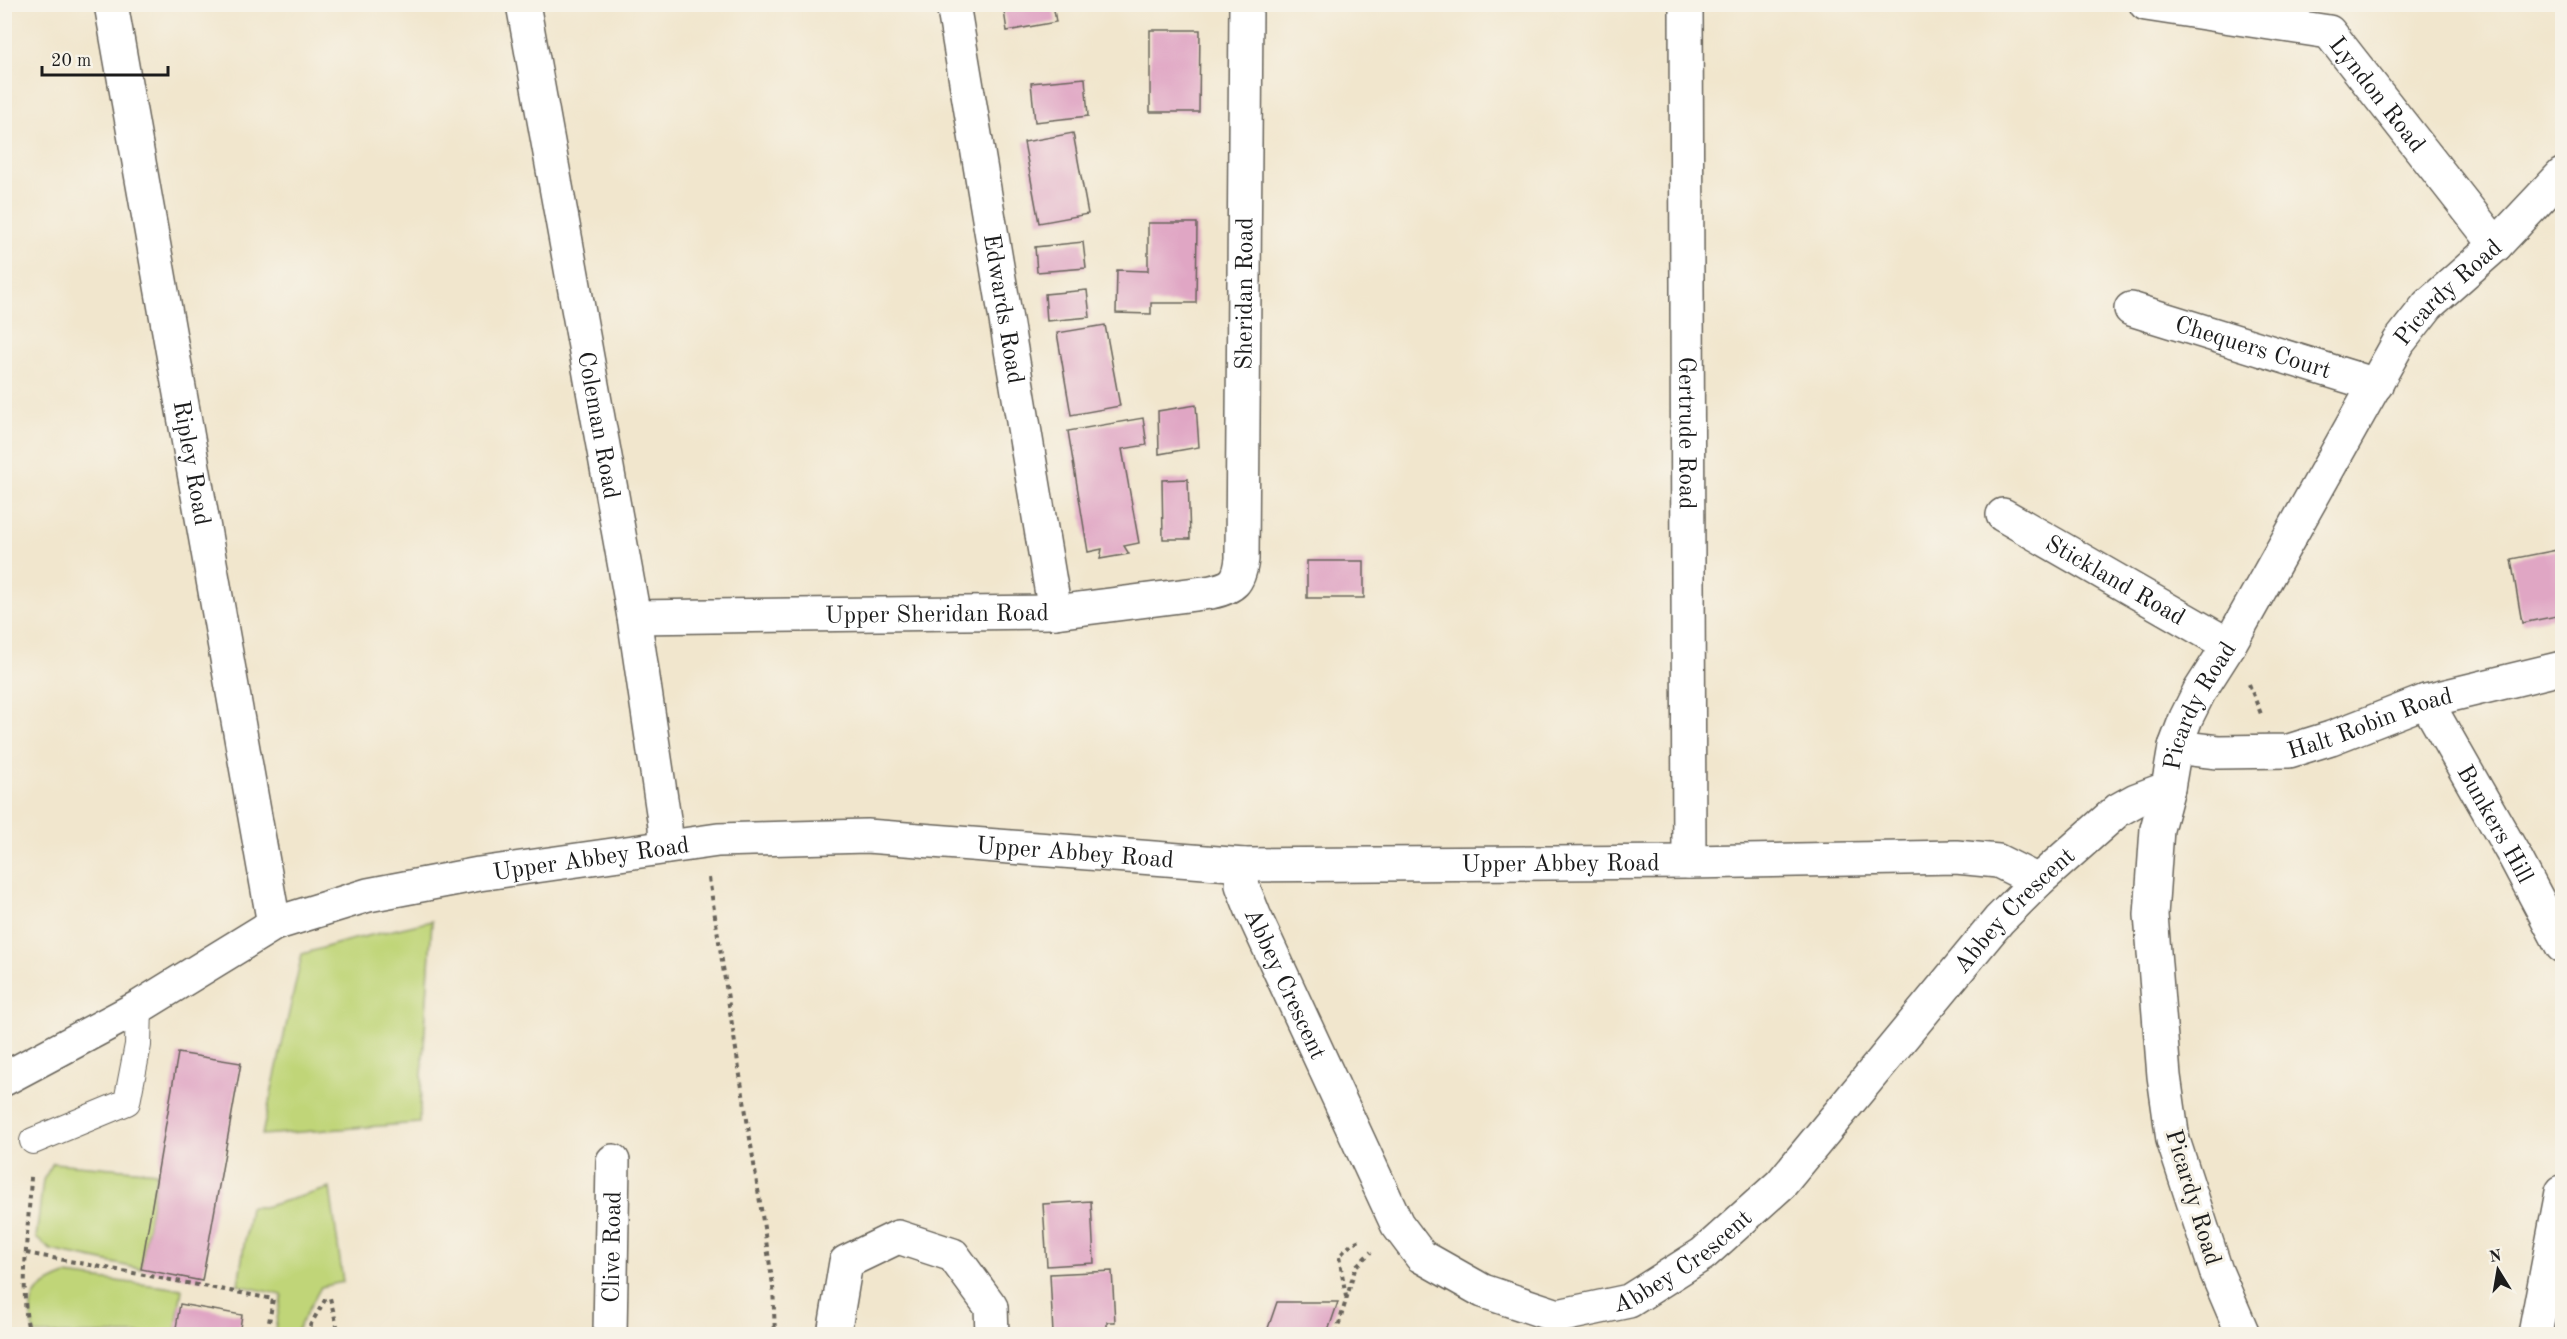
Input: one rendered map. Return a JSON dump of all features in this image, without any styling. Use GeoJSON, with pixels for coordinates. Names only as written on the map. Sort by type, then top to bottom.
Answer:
{"type":"FeatureCollection","features":[{"type":"Feature","properties":{"kind":"street","name":"Ripley Road"},"geometry":{"type":"LineString","coordinates":[[111,4],[274,924]]}},
{"type":"Feature","properties":{"kind":"street","name":"Coleman Road"},"geometry":{"type":"LineString","coordinates":[[523,4],[634,617],[665,825],[666,847]]}},
{"type":"Feature","properties":{"kind":"street","name":"Edwards Road"},"geometry":{"type":"LineString","coordinates":[[953,4],[1055,612]]}},
{"type":"Feature","properties":{"kind":"street","name":"Sheridan Road"},"geometry":{"type":"LineString","coordinates":[[1235,583],[1242,559],[1246,4]]}},
{"type":"Feature","properties":{"kind":"street","name":"Gertrude Road"},"geometry":{"type":"LineString","coordinates":[[1686,4],[1689,862]]}},
{"type":"Feature","properties":{"kind":"street","name":"Lyndon Road"},"geometry":{"type":"LineString","coordinates":[[2146,4],[2329,32],[2496,245]]}},
{"type":"Feature","properties":{"kind":"street","name":"Picardy Road"},"geometry":{"type":"LineString","coordinates":[[2243,1335],[2216,1271],[2173,1140],[2164,1076],[2151,915],[2157,829],[2168,788],[2175,747],[2199,692],[2229,645],[2399,342],[2428,305],[2496,245],[2562,175]]}},
{"type":"Feature","properties":{"kind":"street","name":"Chequers Court"},"geometry":{"type":"LineString","coordinates":[[2131,309],[2376,386]]}},
{"type":"Feature","properties":{"kind":"street","name":"Stickland Road"},"geometry":{"type":"LineString","coordinates":[[2003,515],[2229,645]]}},
{"type":"Feature","properties":{"kind":"street","name":"Upper Sheridan Road"},"geometry":{"type":"LineString","coordinates":[[634,617],[1055,612],[1211,592],[1235,583]]}},
{"type":"Feature","properties":{"kind":"street","name":"Halt Robin Road"},"geometry":{"type":"LineString","coordinates":[[2175,747],[2218,752],[2289,751],[2331,738],[2426,701],[2562,668]]}},
{"type":"Feature","properties":{"kind":"street","name":"Bunkers Hill"},"geometry":{"type":"LineString","coordinates":[[2426,701],[2515,857],[2562,946]]}},
{"type":"Feature","properties":{"kind":"street","name":"Abbey Crescent"},"geometry":{"type":"LineString","coordinates":[[1244,866],[1242,885],[1254,915],[1397,1224],[1421,1256],[1483,1291],[1558,1325],[1629,1301],[1703,1254],[1781,1184],[1999,920],[2038,880],[2118,810],[2136,800],[2168,788]]}},
{"type":"Feature","properties":{"kind":"street","name":"Upper Abbey Road"},"geometry":{"type":"LineString","coordinates":[[4,1079],[139,1007],[274,924],[368,895],[479,874],[718,840],[867,836],[1244,866],[1956,857],[1998,861],[2038,880]]}},
{"type":"Feature","properties":{"kind":"street","name":"Clive Road"},"geometry":{"type":"LineString","coordinates":[[610,1335],[613,1161]]}},
{"type":"Feature","properties":{"kind":"street"},"geometry":{"type":"LineString","coordinates":[[2535,1335],[2562,1192]]}},
{"type":"Feature","properties":{"kind":"street"},"geometry":{"type":"LineString","coordinates":[[834,1335],[846,1262],[898,1237],[953,1255],[991,1307],[992,1335]]}},
{"type":"Feature","properties":{"kind":"lane"},"geometry":{"type":"LineString","coordinates":[[33,1142],[127,1102],[138,1045],[139,1007]]}},
{"type":"Feature","properties":{"kind":"path"},"geometry":{"type":"LineString","coordinates":[[2247,680],[2262,718]]}},
{"type":"Feature","properties":{"kind":"path"},"geometry":{"type":"LineString","coordinates":[[708,870],[773,1285],[775,1335]]}},
{"type":"Feature","properties":{"kind":"path"},"geometry":{"type":"LineString","coordinates":[[30,1335],[26,1322],[26,1253],[33,1142]]}},
{"type":"Feature","properties":{"kind":"path"},"geometry":{"type":"LineString","coordinates":[[1347,1300],[1340,1256],[1353,1243]]}},
{"type":"Feature","properties":{"kind":"path"},"geometry":{"type":"LineString","coordinates":[[1336,1335],[1356,1266],[1376,1246]]}},
{"type":"Feature","properties":{"kind":"path"},"geometry":{"type":"LineString","coordinates":[[26,1253],[273,1299],[267,1335]]}},
{"type":"Feature","properties":{"kind":"path"},"geometry":{"type":"LineString","coordinates":[[305,1335],[325,1300],[330,1298],[339,1335]]}},
{"type":"Feature","properties":{"kind":"green space"},"geometry":{"type":"Polygon","coordinates":[[[432,921],[419,1123],[262,1135],[302,954],[432,921]]]}},
{"type":"Feature","properties":{"kind":"green space"},"geometry":{"type":"Polygon","coordinates":[[[53,1163],[157,1172],[141,1269],[51,1250],[36,1238],[43,1180],[53,1163]]]}},
{"type":"Feature","properties":{"kind":"green space"},"geometry":{"type":"Polygon","coordinates":[[[330,1188],[343,1282],[321,1287],[295,1334],[274,1334],[282,1295],[238,1285],[250,1207],[264,1207],[330,1188]]]}},
{"type":"Feature","properties":{"kind":"green space"},"geometry":{"type":"Polygon","coordinates":[[[66,1275],[182,1289],[175,1334],[34,1334],[31,1304],[34,1296],[46,1284],[66,1275]]]}},
{"type":"Feature","properties":{"kind":"building"},"geometry":{"type":"Polygon","coordinates":[[[1003,4],[1053,4],[1056,22],[1007,31],[1003,4]]]}},
{"type":"Feature","properties":{"kind":"building"},"geometry":{"type":"Polygon","coordinates":[[[1150,30],[1200,30],[1199,112],[1150,112],[1150,30]]]}},
{"type":"Feature","properties":{"kind":"building"},"geometry":{"type":"Polygon","coordinates":[[[1085,78],[1088,116],[1035,122],[1031,83],[1085,78]]]}},
{"type":"Feature","properties":{"kind":"building"},"geometry":{"type":"Polygon","coordinates":[[[1073,133],[1088,214],[1039,223],[1024,142],[1073,133]]]}},
{"type":"Feature","properties":{"kind":"building"},"geometry":{"type":"Polygon","coordinates":[[[1148,223],[1197,223],[1196,303],[1151,303],[1151,314],[1116,313],[1117,270],[1148,271],[1148,223]]]}},
{"type":"Feature","properties":{"kind":"building"},"geometry":{"type":"Polygon","coordinates":[[[1083,242],[1086,268],[1037,272],[1035,247],[1083,242]]]}},
{"type":"Feature","properties":{"kind":"building"},"geometry":{"type":"Polygon","coordinates":[[[1087,290],[1090,317],[1047,321],[1045,294],[1087,290]]]}},
{"type":"Feature","properties":{"kind":"building"},"geometry":{"type":"Polygon","coordinates":[[[1105,325],[1120,406],[1071,415],[1057,333],[1105,325]]]}},
{"type":"Feature","properties":{"kind":"building"},"geometry":{"type":"Polygon","coordinates":[[[1196,405],[1199,447],[1159,454],[1158,411],[1196,405]]]}},
{"type":"Feature","properties":{"kind":"building"},"geometry":{"type":"Polygon","coordinates":[[[1143,418],[1147,445],[1122,449],[1139,543],[1124,546],[1129,554],[1100,559],[1102,549],[1088,552],[1068,431],[1143,418]]]}},
{"type":"Feature","properties":{"kind":"building"},"geometry":{"type":"Polygon","coordinates":[[[1188,479],[1190,539],[1163,539],[1162,480],[1188,479]]]}},
{"type":"Feature","properties":{"kind":"building"},"geometry":{"type":"Polygon","coordinates":[[[2562,549],[2562,615],[2522,623],[2511,559],[2562,549]]]}},
{"type":"Feature","properties":{"kind":"building"},"geometry":{"type":"Polygon","coordinates":[[[1307,561],[1364,561],[1364,598],[1307,598],[1307,561]]]}},
{"type":"Feature","properties":{"kind":"building"},"geometry":{"type":"Polygon","coordinates":[[[178,1053],[241,1063],[202,1281],[141,1269],[178,1053]]]}},
{"type":"Feature","properties":{"kind":"building"},"geometry":{"type":"Polygon","coordinates":[[[1091,1201],[1094,1263],[1047,1266],[1043,1204],[1091,1201]]]}},
{"type":"Feature","properties":{"kind":"building"},"geometry":{"type":"Polygon","coordinates":[[[1112,1271],[1115,1322],[1107,1322],[1107,1334],[1053,1334],[1050,1274],[1112,1271]]]}},
{"type":"Feature","properties":{"kind":"building"},"geometry":{"type":"Polygon","coordinates":[[[1277,1302],[1338,1302],[1327,1334],[1266,1334],[1277,1302]]]}},
{"type":"Feature","properties":{"kind":"building"},"geometry":{"type":"Polygon","coordinates":[[[180,1304],[242,1315],[239,1334],[175,1334],[180,1304]]]}}]}
